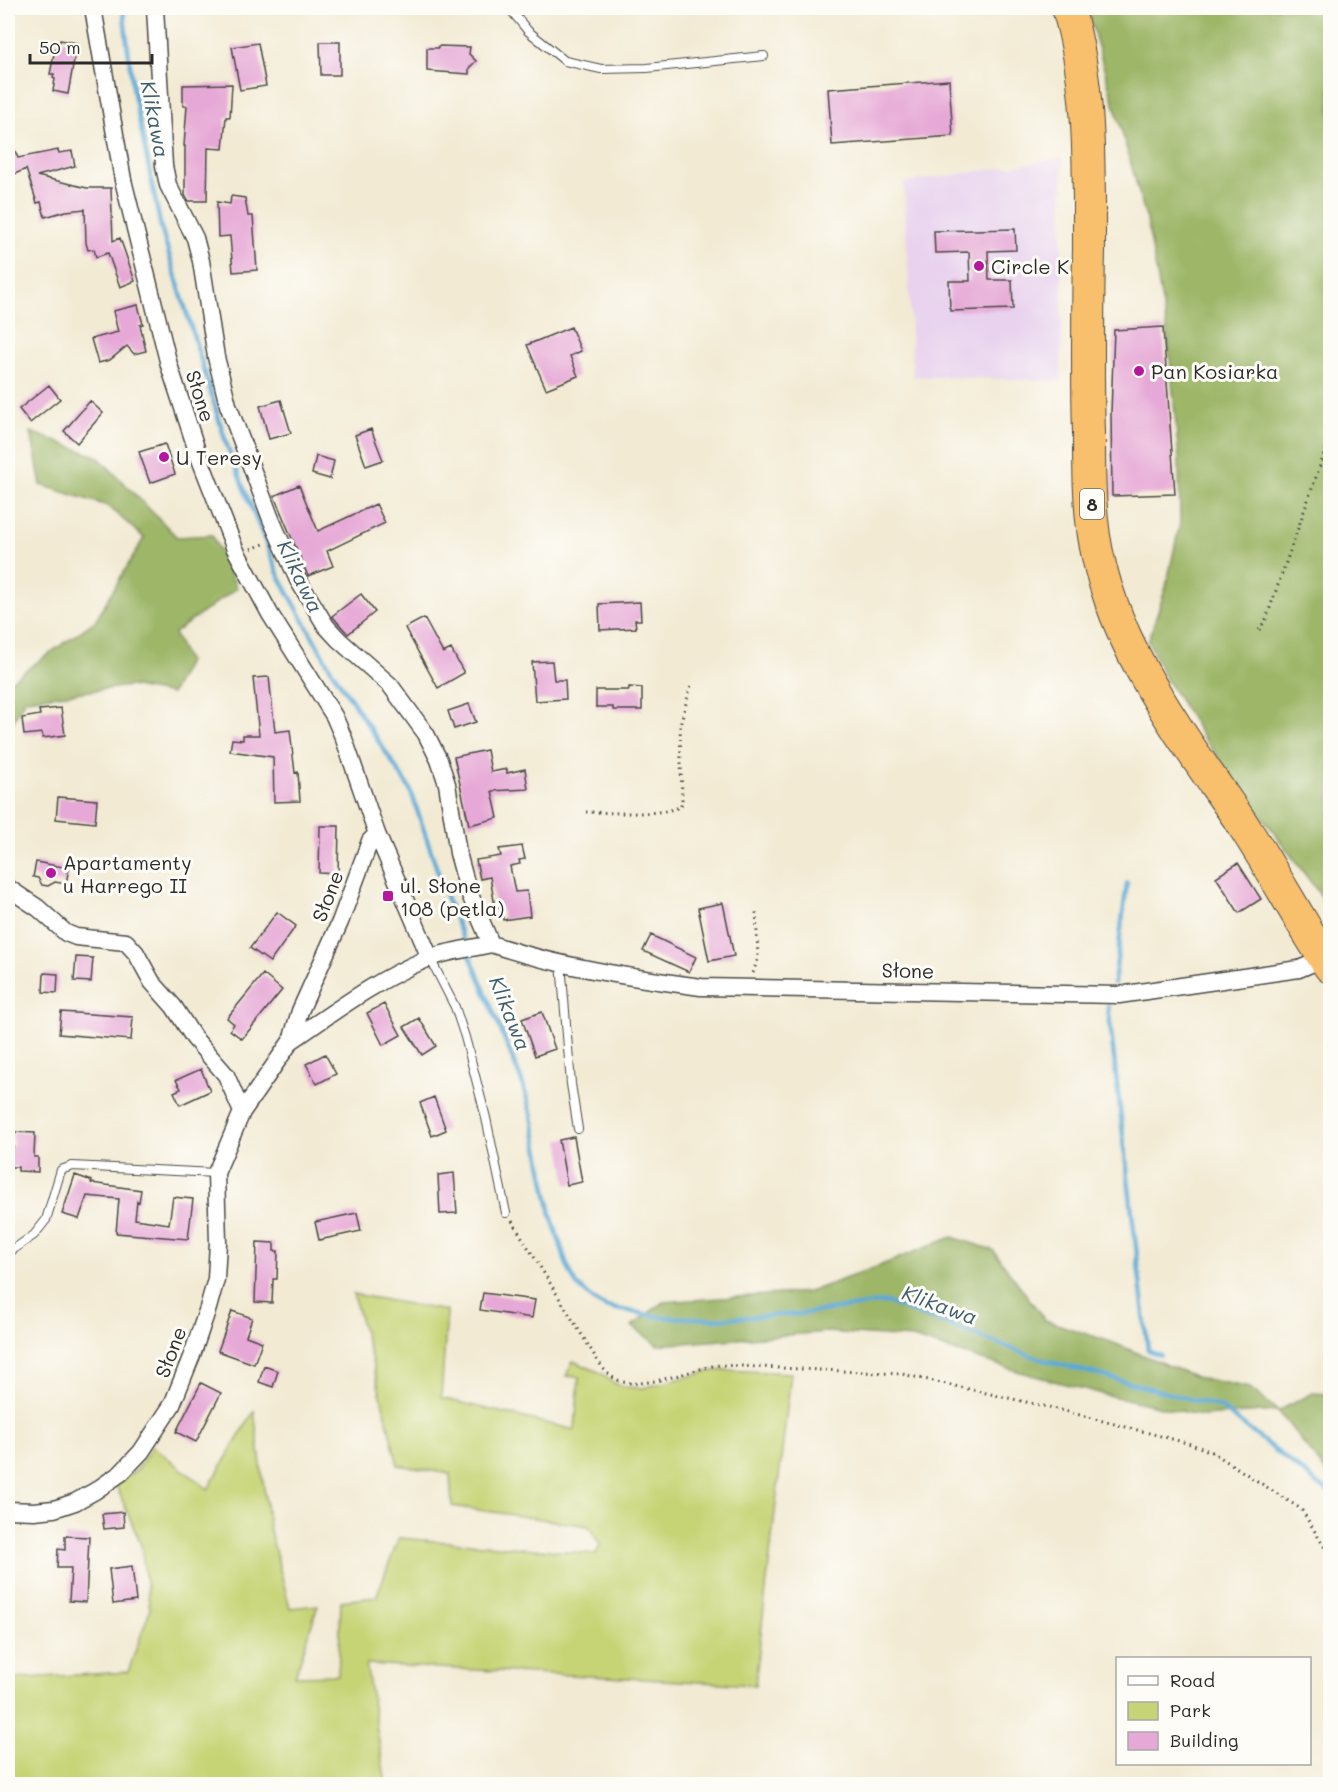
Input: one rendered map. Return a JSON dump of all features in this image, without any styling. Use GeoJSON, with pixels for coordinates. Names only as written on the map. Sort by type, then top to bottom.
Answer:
{"type":"FeatureCollection","features":[{"type":"Feature","properties":{"kind":"highway","name":"8"},"geometry":{"type":"LineString","coordinates":[[1068,8],[1077,44],[1084,90],[1089,164],[1090,472],[1094,536],[1106,583],[1121,626],[1144,674],[1173,724],[1329,953]]}},
{"type":"Feature","properties":{"kind":"street","name":"Słone"},"geometry":{"type":"LineString","coordinates":[[93,8],[123,180],[169,364],[198,454],[235,549],[270,614],[334,716],[377,834],[430,958],[401,971],[346,1003],[291,1041]]}},
{"type":"Feature","properties":{"kind":"street"},"geometry":{"type":"LineString","coordinates":[[155,8],[164,166],[168,184],[195,238],[201,261],[216,357],[228,405],[242,444],[284,548],[313,607],[339,640],[390,685],[426,734],[439,760],[447,784],[458,853],[484,946],[430,958]]}},
{"type":"Feature","properties":{"kind":"street","name":"Słone"},"geometry":{"type":"LineString","coordinates":[[8,1510],[54,1509],[75,1502],[95,1491],[121,1473],[141,1452],[172,1405],[202,1327],[216,1279],[218,1242],[216,1173],[242,1112],[291,1041],[300,1011],[340,922],[370,841],[377,834]]}},
{"type":"Feature","properties":{"kind":"street"},"geometry":{"type":"LineString","coordinates":[[8,888],[38,908],[66,933],[76,937],[126,942],[136,953],[152,982],[174,1007],[194,1038],[226,1075],[242,1112]]}},
{"type":"Feature","properties":{"kind":"street","name":"Słone"},"geometry":{"type":"LineString","coordinates":[[484,946],[646,980],[701,987],[1119,995],[1299,969],[1329,953]]}},
{"type":"Feature","properties":{"kind":"lane"},"geometry":{"type":"LineString","coordinates":[[509,8],[528,31],[566,61],[601,69],[647,68],[764,56]]}},
{"type":"Feature","properties":{"kind":"lane"},"geometry":{"type":"LineString","coordinates":[[430,958],[455,1007],[465,1037],[486,1118],[506,1213]]}},
{"type":"Feature","properties":{"kind":"lane"},"geometry":{"type":"LineString","coordinates":[[561,962],[578,1129]]}},
{"type":"Feature","properties":{"kind":"lane"},"geometry":{"type":"LineString","coordinates":[[8,1252],[34,1235],[46,1220],[61,1170],[72,1166],[216,1173]]}},
{"type":"Feature","properties":{"kind":"path"},"geometry":{"type":"LineString","coordinates":[[1259,630],[1266,619],[1327,446],[1330,427]]}},
{"type":"Feature","properties":{"kind":"path"},"geometry":{"type":"LineString","coordinates":[[586,812],[657,812],[672,811],[681,806],[680,725],[691,685]]}},
{"type":"Feature","properties":{"kind":"path"},"geometry":{"type":"LineString","coordinates":[[745,988],[758,958],[756,909]]}},
{"type":"Feature","properties":{"kind":"path"},"geometry":{"type":"LineString","coordinates":[[506,1213],[596,1358],[618,1381],[650,1382],[720,1365],[902,1374],[1057,1409],[1191,1444],[1212,1452],[1301,1509],[1330,1556]]}},
{"type":"Feature","properties":{"kind":"shaded area"},"geometry":{"type":"Polygon","coordinates":[[[1063,158],[1061,381],[913,376],[904,183],[1063,158]]]}},
{"type":"Feature","properties":{"kind":"green space"},"geometry":{"type":"Polygon","coordinates":[[[1087,8],[1330,8],[1330,908],[1203,737],[1164,676],[1148,641],[1166,587],[1180,523],[1179,460],[1168,335],[1147,221],[1087,8]]]}},
{"type":"Feature","properties":{"kind":"green space"},"geometry":{"type":"Polygon","coordinates":[[[31,432],[98,457],[177,537],[212,535],[237,588],[174,633],[188,662],[171,694],[130,686],[25,699],[8,732],[8,683],[95,621],[144,538],[108,506],[41,485],[31,432]]]}},
{"type":"Feature","properties":{"kind":"green space"},"geometry":{"type":"Polygon","coordinates":[[[952,1237],[993,1250],[1045,1320],[1111,1342],[1196,1377],[1250,1388],[1278,1411],[1202,1416],[1103,1394],[1020,1372],[913,1338],[826,1332],[657,1345],[632,1326],[663,1302],[809,1292],[952,1237]]]}},
{"type":"Feature","properties":{"kind":"green space"},"geometry":{"type":"Polygon","coordinates":[[[353,1294],[447,1311],[441,1398],[575,1430],[579,1377],[566,1376],[573,1361],[601,1373],[613,1383],[643,1388],[723,1370],[791,1373],[755,1685],[366,1664],[386,1784],[8,1784],[8,1679],[128,1672],[150,1610],[141,1545],[116,1485],[138,1469],[152,1446],[208,1489],[254,1411],[269,1527],[290,1608],[318,1605],[295,1676],[338,1675],[341,1601],[376,1597],[399,1538],[596,1554],[600,1545],[589,1526],[452,1506],[450,1474],[398,1465],[353,1294]]]}},
{"type":"Feature","properties":{"kind":"green space"},"geometry":{"type":"Polygon","coordinates":[[[1313,1393],[1330,1394],[1330,1477],[1278,1411],[1313,1393]]]}},
{"type":"Feature","properties":{"kind":"building"},"geometry":{"type":"Polygon","coordinates":[[[60,40],[77,43],[68,94],[53,91],[55,79],[54,74],[50,74],[55,49],[58,50],[60,40]]]}},
{"type":"Feature","properties":{"kind":"building"},"geometry":{"type":"Polygon","coordinates":[[[320,42],[340,42],[340,75],[321,75],[320,42]]]}},
{"type":"Feature","properties":{"kind":"building"},"geometry":{"type":"Polygon","coordinates":[[[258,43],[266,86],[240,90],[232,47],[258,43]]]}},
{"type":"Feature","properties":{"kind":"building"},"geometry":{"type":"Polygon","coordinates":[[[438,46],[470,47],[469,54],[476,61],[469,68],[469,74],[427,71],[427,48],[438,48],[438,46]]]}},
{"type":"Feature","properties":{"kind":"building"},"geometry":{"type":"Polygon","coordinates":[[[949,80],[953,136],[832,145],[828,89],[949,80]]]}},
{"type":"Feature","properties":{"kind":"building"},"geometry":{"type":"Polygon","coordinates":[[[232,84],[230,117],[226,117],[223,149],[208,148],[207,201],[188,201],[185,195],[184,146],[187,106],[183,106],[183,85],[232,84]]]}},
{"type":"Feature","properties":{"kind":"building"},"geometry":{"type":"Polygon","coordinates":[[[8,135],[18,158],[58,150],[59,153],[72,151],[75,166],[37,176],[87,188],[111,188],[113,241],[120,238],[135,281],[120,287],[108,253],[96,257],[94,249],[88,250],[85,209],[45,217],[41,202],[37,203],[26,169],[8,177],[8,135]]]}},
{"type":"Feature","properties":{"kind":"building"},"geometry":{"type":"Polygon","coordinates":[[[231,196],[245,198],[248,216],[253,216],[257,270],[233,272],[230,236],[218,237],[217,202],[230,204],[231,196]]]}},
{"type":"Feature","properties":{"kind":"building","name":"Circle K"},"geometry":{"type":"Polygon","coordinates":[[[1015,229],[1016,250],[988,251],[989,280],[1012,280],[1013,309],[950,311],[949,281],[970,281],[969,252],[935,253],[934,231],[1015,229]]]}},
{"type":"Feature","properties":{"kind":"building"},"geometry":{"type":"Polygon","coordinates":[[[138,305],[146,351],[134,354],[127,346],[110,360],[98,363],[91,339],[118,332],[113,311],[138,305]]]}},
{"type":"Feature","properties":{"kind":"building"},"geometry":{"type":"Polygon","coordinates":[[[571,327],[581,351],[570,356],[578,376],[546,389],[527,345],[571,327]]]}},
{"type":"Feature","properties":{"kind":"building","name":"Pan Kosiarka"},"geometry":{"type":"Polygon","coordinates":[[[1163,327],[1175,494],[1112,496],[1111,413],[1114,330],[1163,327]]]}},
{"type":"Feature","properties":{"kind":"building"},"geometry":{"type":"Polygon","coordinates":[[[49,385],[60,399],[30,423],[19,409],[49,385]]]}},
{"type":"Feature","properties":{"kind":"building"},"geometry":{"type":"Polygon","coordinates":[[[281,400],[291,433],[269,439],[260,406],[281,400]]]}},
{"type":"Feature","properties":{"kind":"building"},"geometry":{"type":"Polygon","coordinates":[[[90,401],[103,413],[77,443],[64,431],[90,401]]]}},
{"type":"Feature","properties":{"kind":"building"},"geometry":{"type":"Polygon","coordinates":[[[371,429],[383,460],[366,466],[355,435],[371,429]]]}},
{"type":"Feature","properties":{"kind":"building"},"geometry":{"type":"Polygon","coordinates":[[[165,444],[175,474],[150,483],[139,452],[165,444]]]}},
{"type":"Feature","properties":{"kind":"building"},"geometry":{"type":"Polygon","coordinates":[[[316,456],[334,461],[330,479],[312,474],[316,456]]]}},
{"type":"Feature","properties":{"kind":"building"},"geometry":{"type":"Polygon","coordinates":[[[299,485],[318,531],[376,504],[385,523],[327,551],[333,566],[308,576],[274,496],[299,485]]]}},
{"type":"Feature","properties":{"kind":"building"},"geometry":{"type":"Polygon","coordinates":[[[361,594],[375,612],[348,634],[332,616],[361,594]]]}},
{"type":"Feature","properties":{"kind":"building"},"geometry":{"type":"Polygon","coordinates":[[[640,602],[641,620],[635,620],[636,628],[600,630],[599,604],[640,602]]]}},
{"type":"Feature","properties":{"kind":"building"},"geometry":{"type":"Polygon","coordinates":[[[424,618],[443,653],[451,649],[464,673],[438,688],[405,628],[424,618]]]}},
{"type":"Feature","properties":{"kind":"building"},"geometry":{"type":"Polygon","coordinates":[[[552,661],[554,680],[565,680],[566,699],[535,701],[532,662],[552,661]]]}},
{"type":"Feature","properties":{"kind":"building"},"geometry":{"type":"Polygon","coordinates":[[[269,677],[275,732],[290,730],[295,773],[298,772],[300,801],[274,802],[273,757],[230,751],[232,739],[243,740],[243,735],[259,735],[253,678],[269,677]]]}},
{"type":"Feature","properties":{"kind":"building"},"geometry":{"type":"Polygon","coordinates":[[[629,687],[642,688],[642,710],[613,710],[613,707],[596,707],[596,690],[629,690],[629,687]]]}},
{"type":"Feature","properties":{"kind":"building"},"geometry":{"type":"Polygon","coordinates":[[[469,704],[476,722],[454,729],[448,711],[469,704]]]}},
{"type":"Feature","properties":{"kind":"building"},"geometry":{"type":"Polygon","coordinates":[[[61,708],[65,735],[43,738],[42,733],[24,735],[22,718],[40,715],[39,710],[61,708]]]}},
{"type":"Feature","properties":{"kind":"building"},"geometry":{"type":"Polygon","coordinates":[[[487,750],[491,772],[507,769],[507,773],[525,769],[528,789],[492,791],[498,818],[469,825],[454,757],[487,750]]]}},
{"type":"Feature","properties":{"kind":"building"},"geometry":{"type":"Polygon","coordinates":[[[58,797],[97,800],[95,823],[56,819],[58,797]]]}},
{"type":"Feature","properties":{"kind":"building"},"geometry":{"type":"Polygon","coordinates":[[[320,826],[339,826],[338,874],[319,873],[320,826]]]}},
{"type":"Feature","properties":{"kind":"building"},"geometry":{"type":"Polygon","coordinates":[[[522,846],[525,859],[519,860],[520,864],[510,866],[515,892],[527,891],[530,916],[503,920],[501,907],[495,907],[490,877],[480,879],[476,860],[501,856],[499,849],[522,846]]]}},
{"type":"Feature","properties":{"kind":"building","name":"Apartamenty u Harrego II"},"geometry":{"type":"Polygon","coordinates":[[[36,862],[69,868],[66,884],[55,882],[48,886],[42,885],[38,878],[33,877],[36,862]]]}},
{"type":"Feature","properties":{"kind":"building"},"geometry":{"type":"Polygon","coordinates":[[[1238,863],[1261,899],[1239,913],[1216,877],[1238,863]]]}},
{"type":"Feature","properties":{"kind":"building"},"geometry":{"type":"Polygon","coordinates":[[[723,903],[734,956],[709,961],[698,908],[723,903]]]}},
{"type":"Feature","properties":{"kind":"building"},"geometry":{"type":"Polygon","coordinates":[[[277,912],[296,926],[270,962],[250,948],[277,912]]]}},
{"type":"Feature","properties":{"kind":"building"},"geometry":{"type":"Polygon","coordinates":[[[651,935],[696,957],[689,972],[643,951],[651,935]]]}},
{"type":"Feature","properties":{"kind":"building"},"geometry":{"type":"Polygon","coordinates":[[[76,957],[93,958],[91,982],[74,981],[76,957]]]}},
{"type":"Feature","properties":{"kind":"building"},"geometry":{"type":"Polygon","coordinates":[[[44,973],[58,974],[57,993],[43,992],[44,973]]]}},
{"type":"Feature","properties":{"kind":"building"},"geometry":{"type":"Polygon","coordinates":[[[263,974],[282,990],[242,1039],[230,1030],[234,1024],[227,1018],[263,974]]]}},
{"type":"Feature","properties":{"kind":"building"},"geometry":{"type":"Polygon","coordinates":[[[384,1004],[401,1035],[383,1045],[367,1013],[384,1004]]]}},
{"type":"Feature","properties":{"kind":"building"},"geometry":{"type":"Polygon","coordinates":[[[61,1012],[133,1017],[131,1040],[59,1034],[61,1012]]]}},
{"type":"Feature","properties":{"kind":"building"},"geometry":{"type":"Polygon","coordinates":[[[542,1012],[555,1049],[535,1056],[522,1019],[542,1012]]]}},
{"type":"Feature","properties":{"kind":"building"},"geometry":{"type":"Polygon","coordinates":[[[419,1018],[436,1046],[422,1055],[404,1027],[419,1018]]]}},
{"type":"Feature","properties":{"kind":"building"},"geometry":{"type":"Polygon","coordinates":[[[325,1054],[336,1074],[317,1084],[306,1064],[325,1054]]]}},
{"type":"Feature","properties":{"kind":"building"},"geometry":{"type":"Polygon","coordinates":[[[201,1069],[210,1091],[180,1105],[174,1092],[181,1089],[176,1080],[201,1069]]]}},
{"type":"Feature","properties":{"kind":"building"},"geometry":{"type":"Polygon","coordinates":[[[434,1097],[446,1130],[432,1136],[420,1103],[434,1097]]]}},
{"type":"Feature","properties":{"kind":"building"},"geometry":{"type":"Polygon","coordinates":[[[13,1132],[35,1133],[34,1157],[38,1157],[38,1172],[18,1171],[18,1167],[9,1167],[13,1132]]]}},
{"type":"Feature","properties":{"kind":"building"},"geometry":{"type":"Polygon","coordinates":[[[574,1137],[582,1182],[567,1185],[559,1140],[574,1137]]]}},
{"type":"Feature","properties":{"kind":"building"},"geometry":{"type":"Polygon","coordinates":[[[454,1173],[457,1213],[440,1214],[438,1175],[454,1173]]]}},
{"type":"Feature","properties":{"kind":"building"},"geometry":{"type":"Polygon","coordinates":[[[75,1175],[92,1181],[91,1183],[141,1190],[135,1219],[169,1224],[173,1197],[193,1199],[188,1239],[116,1233],[119,1199],[87,1196],[79,1219],[62,1214],[75,1175]]]}},
{"type":"Feature","properties":{"kind":"building"},"geometry":{"type":"Polygon","coordinates":[[[357,1213],[361,1231],[319,1240],[315,1222],[357,1213]]]}},
{"type":"Feature","properties":{"kind":"building"},"geometry":{"type":"Polygon","coordinates":[[[257,1242],[274,1243],[274,1251],[278,1251],[277,1279],[273,1279],[272,1303],[255,1302],[257,1242]]]}},
{"type":"Feature","properties":{"kind":"building"},"geometry":{"type":"Polygon","coordinates":[[[483,1293],[535,1300],[532,1318],[480,1310],[483,1293]]]}},
{"type":"Feature","properties":{"kind":"building"},"geometry":{"type":"Polygon","coordinates":[[[232,1311],[252,1318],[246,1336],[262,1342],[254,1364],[218,1351],[232,1311]]]}},
{"type":"Feature","properties":{"kind":"building"},"geometry":{"type":"Polygon","coordinates":[[[264,1366],[278,1371],[273,1387],[259,1382],[264,1366]]]}},
{"type":"Feature","properties":{"kind":"building"},"geometry":{"type":"Polygon","coordinates":[[[201,1383],[221,1393],[196,1442],[176,1432],[201,1383]]]}},
{"type":"Feature","properties":{"kind":"building"},"geometry":{"type":"Polygon","coordinates":[[[123,1512],[124,1527],[104,1529],[102,1514],[123,1512]]]}},
{"type":"Feature","properties":{"kind":"building"},"geometry":{"type":"Polygon","coordinates":[[[65,1536],[89,1537],[86,1602],[69,1601],[71,1568],[57,1568],[58,1549],[65,1550],[65,1536]]]}},
{"type":"Feature","properties":{"kind":"building"},"geometry":{"type":"Polygon","coordinates":[[[132,1566],[136,1601],[113,1604],[109,1569],[132,1566]]]}},
{"type":"Feature","properties":{"kind":"waterway","name":"Klikawa"},"geometry":{"type":"LineString","coordinates":[[123,8],[133,89],[161,228],[227,446],[279,576],[329,666],[410,789],[448,902],[466,945]]}},
{"type":"Feature","properties":{"kind":"waterway"},"geometry":{"type":"LineString","coordinates":[[1114,983],[1127,883]]}},
{"type":"Feature","properties":{"kind":"waterway","name":"Klikawa"},"geometry":{"type":"LineString","coordinates":[[469,953],[521,1079],[532,1116],[551,1215],[567,1265],[576,1284],[595,1301],[606,1307],[661,1317],[715,1319],[800,1314],[886,1302],[1040,1359],[1220,1407],[1330,1493]]}},
{"type":"Feature","properties":{"kind":"waterway"},"geometry":{"type":"LineString","coordinates":[[1108,1006],[1148,1350],[1160,1355]]}},
{"type":"Feature","properties":{"kind":"place","name":"Circle K"},"geometry":{"type":"Point","coordinates":[979,266]}},
{"type":"Feature","properties":{"kind":"place","name":"Pan Kosiarka"},"geometry":{"type":"Point","coordinates":[1139,371]}},
{"type":"Feature","properties":{"kind":"place","name":"U Teresy"},"geometry":{"type":"Point","coordinates":[164,457]}},
{"type":"Feature","properties":{"kind":"place","name":"Apartamenty u Harrego II"},"geometry":{"type":"Point","coordinates":[51,873]}},
{"type":"Feature","properties":{"kind":"place","name":"ul. Słone 108 (pętla)"},"geometry":{"type":"Point","coordinates":[388,896]}}]}
